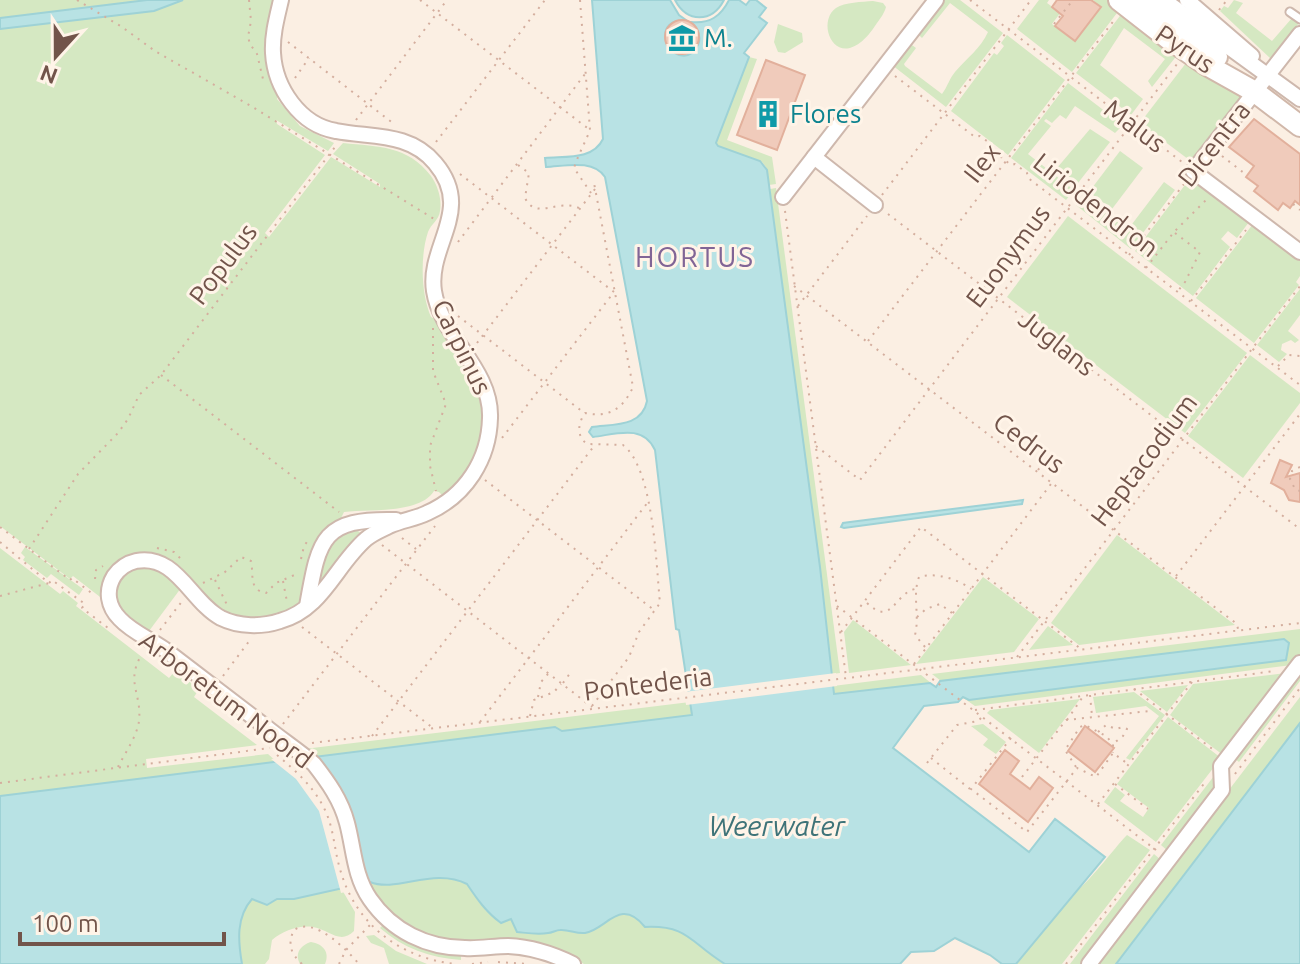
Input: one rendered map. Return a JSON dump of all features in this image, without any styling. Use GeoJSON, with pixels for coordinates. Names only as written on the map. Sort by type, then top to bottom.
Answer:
{"type":"FeatureCollection","features":[{"type":"Feature","properties":{"kind":"street"},"geometry":{"type":"LineString","coordinates":[[281,0],[273,50],[275,68],[292,104],[313,123],[330,130],[387,136],[409,142],[427,154]]}},
{"type":"Feature","properties":{"kind":"street"},"geometry":{"type":"LineString","coordinates":[[783,197],[936,0]]}},
{"type":"Feature","properties":{"kind":"street","name":"Pyrus"},"geometry":{"type":"LineString","coordinates":[[1142,0],[1239,74],[1255,92]]}},
{"type":"Feature","properties":{"kind":"street","name":"Pyrus"},"geometry":{"type":"LineString","coordinates":[[1164,0],[1268,74]]}},
{"type":"Feature","properties":{"kind":"street","name":"Pyrus"},"geometry":{"type":"LineString","coordinates":[[1187,0],[1300,99]]}},
{"type":"Feature","properties":{"kind":"street","name":"Pyrus"},"geometry":{"type":"LineString","coordinates":[[1117,10],[1255,92],[1300,126]]}},
{"type":"Feature","properties":{"kind":"street","name":"Dicentra"},"geometry":{"type":"LineString","coordinates":[[1193,171],[1300,34]]}},
{"type":"Feature","properties":{"kind":"street","name":"Carpinus"},"geometry":{"type":"LineString","coordinates":[[307,606],[317,558],[331,533],[351,522],[401,520],[436,509],[460,491],[475,473],[485,452],[490,431],[489,401],[467,355],[443,319],[435,298],[434,274],[452,215],[445,180],[427,154]]}},
{"type":"Feature","properties":{"kind":"street"},"geometry":{"type":"LineString","coordinates":[[814,157],[875,205]]}},
{"type":"Feature","properties":{"kind":"street"},"geometry":{"type":"LineString","coordinates":[[1193,171],[1300,252]]}},
{"type":"Feature","properties":{"kind":"street","name":"Carpinus"},"geometry":{"type":"LineString","coordinates":[[108,593],[114,576],[121,568],[139,560],[166,566],[193,586],[208,610],[232,622],[261,625],[291,618],[327,589],[351,555],[370,536],[401,520]]}},
{"type":"Feature","properties":{"kind":"street"},"geometry":{"type":"LineString","coordinates":[[108,593],[114,611]]}},
{"type":"Feature","properties":{"kind":"street","name":"Arboretum Noord"},"geometry":{"type":"LineString","coordinates":[[114,611],[132,628],[153,640],[275,735],[326,779],[337,796],[347,822],[360,880],[372,902],[400,929],[425,942],[452,948],[507,946],[533,949],[573,964]]}},
{"type":"Feature","properties":{"kind":"street"},"geometry":{"type":"LineString","coordinates":[[1089,964],[1222,790],[1224,763],[1298,666]]}},
{"type":"Feature","properties":{"kind":"lane"},"geometry":{"type":"LineString","coordinates":[[1290,12],[1300,19]]}},
{"type":"Feature","properties":{"kind":"path"},"geometry":{"type":"LineString","coordinates":[[249,0],[251,21],[248,37],[257,54],[265,83]]}},
{"type":"Feature","properties":{"kind":"path"},"geometry":{"type":"LineString","coordinates":[[420,0],[590,130]]}},
{"type":"Feature","properties":{"kind":"path","name":"Populus"},"geometry":{"type":"LineString","coordinates":[[29,549],[78,474],[118,433],[139,395],[161,375],[447,0]]}},
{"type":"Feature","properties":{"kind":"path"},"geometry":{"type":"LineString","coordinates":[[427,154],[545,0]]}},
{"type":"Feature","properties":{"kind":"path"},"geometry":{"type":"LineString","coordinates":[[580,0],[590,130],[574,168],[591,194]]}},
{"type":"Feature","properties":{"kind":"path","name":"Malus"},"geometry":{"type":"LineString","coordinates":[[970,0],[1193,171]]}},
{"type":"Feature","properties":{"kind":"path"},"geometry":{"type":"LineString","coordinates":[[797,307],[1031,0]]}},
{"type":"Feature","properties":{"kind":"path"},"geometry":{"type":"LineString","coordinates":[[1054,24],[1073,0]]}},
{"type":"Feature","properties":{"kind":"path"},"geometry":{"type":"LineString","coordinates":[[79,1],[155,51],[438,221],[433,227]]}},
{"type":"Feature","properties":{"kind":"path","name":"Ilex"},"geometry":{"type":"LineString","coordinates":[[868,342],[1070,77],[1117,10]]}},
{"type":"Feature","properties":{"kind":"path","name":"Euonymus"},"geometry":{"type":"LineString","coordinates":[[815,446],[860,480],[1184,55]]}},
{"type":"Feature","properties":{"kind":"path"},"geometry":{"type":"LineString","coordinates":[[284,92],[309,58]]}},
{"type":"Feature","properties":{"kind":"path","name":"Liriodendron"},"geometry":{"type":"LineString","coordinates":[[883,67],[975,137],[980,136],[1011,165],[1015,164],[1027,173],[1028,178],[1300,385]]}},
{"type":"Feature","properties":{"kind":"path"},"geometry":{"type":"LineString","coordinates":[[457,242],[585,74]]}},
{"type":"Feature","properties":{"kind":"path"},"geometry":{"type":"LineString","coordinates":[[1211,148],[1244,173]]}},
{"type":"Feature","properties":{"kind":"path"},"geometry":{"type":"LineString","coordinates":[[517,164],[529,173],[525,198],[533,209],[568,204],[580,208]]}},
{"type":"Feature","properties":{"kind":"path","name":"Dicentra"},"geometry":{"type":"LineString","coordinates":[[1129,255],[1193,171]]}},
{"type":"Feature","properties":{"kind":"path"},"geometry":{"type":"LineString","coordinates":[[459,317],[585,413],[611,413],[617,410],[633,387],[594,183]]}},
{"type":"Feature","properties":{"kind":"path"},"geometry":{"type":"LineString","coordinates":[[467,355],[596,188]]}},
{"type":"Feature","properties":{"kind":"path"},"geometry":{"type":"LineString","coordinates":[[1146,268],[1174,232],[1216,188]]}},
{"type":"Feature","properties":{"kind":"path"},"geometry":{"type":"LineString","coordinates":[[783,197],[844,678]]}},
{"type":"Feature","properties":{"kind":"path"},"geometry":{"type":"LineString","coordinates":[[1293,204],[1300,210]]}},
{"type":"Feature","properties":{"kind":"path","name":"Juglans"},"geometry":{"type":"LineString","coordinates":[[875,205],[1300,529]]}},
{"type":"Feature","properties":{"kind":"path"},"geometry":{"type":"LineString","coordinates":[[1190,302],[1255,218]]}},
{"type":"Feature","properties":{"kind":"path"},"geometry":{"type":"LineString","coordinates":[[1174,232],[1200,252],[1177,292]]}},
{"type":"Feature","properties":{"kind":"path","name":"Cedrus"},"geometry":{"type":"LineString","coordinates":[[794,286],[1237,624],[1238,630]]}},
{"type":"Feature","properties":{"kind":"path","name":"Heptacodium"},"geometry":{"type":"LineString","coordinates":[[1017,657],[1300,286]]}},
{"type":"Feature","properties":{"kind":"path"},"geometry":{"type":"LineString","coordinates":[[485,452],[495,446],[614,292]]}},
{"type":"Feature","properties":{"kind":"path"},"geometry":{"type":"LineString","coordinates":[[434,320],[433,371],[446,404],[430,446],[434,497]]}},
{"type":"Feature","properties":{"kind":"path"},"geometry":{"type":"LineString","coordinates":[[1276,367],[1289,355],[1300,356]]}},
{"type":"Feature","properties":{"kind":"path"},"geometry":{"type":"LineString","coordinates":[[585,413],[579,422],[580,435],[587,444],[626,446],[637,467],[649,501],[660,603],[639,632],[629,657],[592,706]]}},
{"type":"Feature","properties":{"kind":"path"},"geometry":{"type":"LineString","coordinates":[[1175,577],[1300,414]]}},
{"type":"Feature","properties":{"kind":"path"},"geometry":{"type":"LineString","coordinates":[[371,737],[594,446]]}},
{"type":"Feature","properties":{"kind":"path"},"geometry":{"type":"LineString","coordinates":[[1037,472],[1047,458]]}},
{"type":"Feature","properties":{"kind":"path"},"geometry":{"type":"LineString","coordinates":[[1300,467],[1290,479],[1294,490],[1300,491]]}},
{"type":"Feature","properties":{"kind":"path"},"geometry":{"type":"LineString","coordinates":[[1286,471],[1292,473]]}},
{"type":"Feature","properties":{"kind":"path"},"geometry":{"type":"LineString","coordinates":[[475,473],[655,611]]}},
{"type":"Feature","properties":{"kind":"path"},"geometry":{"type":"LineString","coordinates":[[914,664],[1052,483]]}},
{"type":"Feature","properties":{"kind":"path"},"geometry":{"type":"LineString","coordinates":[[480,722],[649,501]]}},
{"type":"Feature","properties":{"kind":"path"},"geometry":{"type":"LineString","coordinates":[[335,516],[344,516]]}},
{"type":"Feature","properties":{"kind":"path"},"geometry":{"type":"LineString","coordinates":[[275,735],[435,525]]}},
{"type":"Feature","properties":{"kind":"path"},"geometry":{"type":"LineString","coordinates":[[0,527],[114,611]]}},
{"type":"Feature","properties":{"kind":"path"},"geometry":{"type":"LineString","coordinates":[[840,633],[921,527],[1082,649]]}},
{"type":"Feature","properties":{"kind":"path"},"geometry":{"type":"LineString","coordinates":[[118,767],[139,726],[138,698],[132,682],[134,667],[193,586],[215,579],[241,557],[251,561],[253,585],[266,593],[283,579],[299,573],[304,546],[311,538]]}},
{"type":"Feature","properties":{"kind":"path"},"geometry":{"type":"LineString","coordinates":[[402,538],[417,550]]}},
{"type":"Feature","properties":{"kind":"path"},"geometry":{"type":"LineString","coordinates":[[150,548],[174,552],[182,560]]}},
{"type":"Feature","properties":{"kind":"path"},"geometry":{"type":"LineString","coordinates":[[105,566],[96,570],[95,579],[108,593]]}},
{"type":"Feature","properties":{"kind":"path"},"geometry":{"type":"LineString","coordinates":[[926,648],[915,635],[919,577],[928,575],[960,580],[971,589]]}},
{"type":"Feature","properties":{"kind":"path"},"geometry":{"type":"LineString","coordinates":[[215,579],[232,622]]}},
{"type":"Feature","properties":{"kind":"path"},"geometry":{"type":"LineString","coordinates":[[283,579],[291,618],[434,728]]}},
{"type":"Feature","properties":{"kind":"path"},"geometry":{"type":"LineString","coordinates":[[0,596],[49,583]]}},
{"type":"Feature","properties":{"kind":"path"},"geometry":{"type":"LineString","coordinates":[[865,601],[876,611],[882,612],[899,603],[903,594],[916,588]]}},
{"type":"Feature","properties":{"kind":"path"},"geometry":{"type":"LineString","coordinates":[[917,617],[926,609],[940,604],[953,613]]}},
{"type":"Feature","properties":{"kind":"path"},"geometry":{"type":"LineString","coordinates":[[836,605],[1168,859]]}},
{"type":"Feature","properties":{"kind":"path","name":"Pontederia"},"geometry":{"type":"LineString","coordinates":[[0,783],[147,763],[289,750],[480,722],[1300,623]]}},
{"type":"Feature","properties":{"kind":"path"},"geometry":{"type":"LineString","coordinates":[[214,687],[261,625]]}},
{"type":"Feature","properties":{"kind":"path"},"geometry":{"type":"LineString","coordinates":[[974,710],[1298,666]]}},
{"type":"Feature","properties":{"kind":"path"},"geometry":{"type":"LineString","coordinates":[[537,698],[554,692],[571,672]]}},
{"type":"Feature","properties":{"kind":"path"},"geometry":{"type":"LineString","coordinates":[[530,716],[541,682],[549,673]]}},
{"type":"Feature","properties":{"kind":"path"},"geometry":{"type":"LineString","coordinates":[[1098,805],[1192,682]]}},
{"type":"Feature","properties":{"kind":"path"},"geometry":{"type":"LineString","coordinates":[[1222,790],[1300,688]]}},
{"type":"Feature","properties":{"kind":"path"},"geometry":{"type":"LineString","coordinates":[[1133,689],[1224,763],[1239,769]]}},
{"type":"Feature","properties":{"kind":"path"},"geometry":{"type":"LineString","coordinates":[[1090,694],[1092,718]]}},
{"type":"Feature","properties":{"kind":"path"},"geometry":{"type":"LineString","coordinates":[[1022,777],[1085,695]]}},
{"type":"Feature","properties":{"kind":"path"},"geometry":{"type":"LineString","coordinates":[[1066,720],[1150,711]]}},
{"type":"Feature","properties":{"kind":"path"},"geometry":{"type":"LineString","coordinates":[[927,763],[957,725],[978,721],[982,716]]}},
{"type":"Feature","properties":{"kind":"path"},"geometry":{"type":"LineString","coordinates":[[1085,725],[1113,744],[1113,753],[1096,777],[1077,768],[1065,750],[1080,727],[1085,725]]}},
{"type":"Feature","properties":{"kind":"path"},"geometry":{"type":"LineString","coordinates":[[1098,732],[1106,725],[1127,729],[1113,744]]}},
{"type":"Feature","properties":{"kind":"path"},"geometry":{"type":"LineString","coordinates":[[971,789],[1011,738]]}},
{"type":"Feature","properties":{"kind":"path","name":"Arboretum Noord"},"geometry":{"type":"LineString","coordinates":[[289,750],[325,810],[342,876],[357,907]]}},
{"type":"Feature","properties":{"kind":"path"},"geometry":{"type":"LineString","coordinates":[[1113,753],[1128,764]]}},
{"type":"Feature","properties":{"kind":"path"},"geometry":{"type":"LineString","coordinates":[[931,758],[1027,832],[1077,768]]}},
{"type":"Feature","properties":{"kind":"path"},"geometry":{"type":"LineString","coordinates":[[1066,964],[1213,773],[1224,763]]}},
{"type":"Feature","properties":{"kind":"path"},"geometry":{"type":"LineString","coordinates":[[1114,783],[1148,809]]}},
{"type":"Feature","properties":{"kind":"path"},"geometry":{"type":"LineString","coordinates":[[339,964],[346,950],[370,924]]}},
{"type":"Feature","properties":{"kind":"path"},"geometry":{"type":"LineString","coordinates":[[302,964],[292,953],[290,943],[297,927],[317,930],[346,950],[359,964]]}},
{"type":"Feature","properties":{"kind":"path"},"geometry":{"type":"LineString","coordinates":[[472,964],[529,964]]}},
{"type":"Feature","properties":{"kind":"green space"},"geometry":{"type":"Polygon","coordinates":[[[0,0],[147,0],[0,18],[0,0]]]}},
{"type":"Feature","properties":{"kind":"green space"},"geometry":{"type":"Polygon","coordinates":[[[183,0],[275,0],[277,99],[300,126],[334,143],[328,151],[276,120],[277,124],[325,155],[265,233],[269,237],[331,157],[380,187],[380,184],[333,154],[343,143],[392,149],[412,158],[431,176],[439,193],[440,206],[425,242],[425,297],[431,317],[439,321],[459,351],[482,394],[484,432],[471,469],[445,498],[434,491],[418,504],[406,507],[344,512],[300,601],[287,613],[257,620],[228,615],[138,555],[104,600],[73,576],[70,579],[0,526],[0,29],[154,11],[183,0]]]}},
{"type":"Feature","properties":{"kind":"green space"},"geometry":{"type":"Polygon","coordinates":[[[942,0],[960,0],[1003,33],[946,107],[892,65],[909,43],[916,48],[905,66],[942,94],[955,72],[988,32],[950,3],[922,38],[917,33],[942,0]]]}},
{"type":"Feature","properties":{"kind":"green space"},"geometry":{"type":"Polygon","coordinates":[[[1039,0],[1049,0],[1047,3],[1058,11],[1070,0],[1052,24],[1074,41],[1101,7],[1093,0],[1109,0],[1120,9],[1072,72],[1017,29],[1039,0]]]}},
{"type":"Feature","properties":{"kind":"green space"},"geometry":{"type":"Polygon","coordinates":[[[1234,0],[1243,3],[1236,13],[1272,41],[1292,18],[1299,23],[1271,59],[1220,11],[1224,6],[1228,8],[1234,0]]]}},
{"type":"Feature","properties":{"kind":"green space"},"geometry":{"type":"Polygon","coordinates":[[[873,1],[886,7],[864,40],[852,47],[842,48],[834,43],[828,25],[836,8],[849,3],[873,1]]]}},
{"type":"Feature","properties":{"kind":"green space"},"geometry":{"type":"Polygon","coordinates":[[[1123,12],[1178,54],[1152,87],[1148,81],[1165,59],[1124,28],[1100,65],[1143,99],[1131,115],[1076,73],[1123,12]]]}},
{"type":"Feature","properties":{"kind":"green space"},"geometry":{"type":"Polygon","coordinates":[[[778,24],[802,33],[803,42],[785,53],[778,52],[774,42],[778,24]]]}},
{"type":"Feature","properties":{"kind":"green space"},"geometry":{"type":"Polygon","coordinates":[[[1007,35],[1065,80],[1008,155],[951,111],[994,53],[997,55],[1004,46],[1001,43],[1007,35]]]}},
{"type":"Feature","properties":{"kind":"green space"},"geometry":{"type":"Polygon","coordinates":[[[749,57],[757,59],[727,140],[772,157],[776,184],[769,185],[762,162],[716,143],[749,57]]]}},
{"type":"Feature","properties":{"kind":"green space"},"geometry":{"type":"Polygon","coordinates":[[[1186,63],[1243,95],[1192,162],[1140,123],[1186,63]]]}},
{"type":"Feature","properties":{"kind":"green space"},"geometry":{"type":"Polygon","coordinates":[[[1068,83],[1123,125],[1115,133],[1075,106],[1066,119],[1060,115],[1052,123],[1046,119],[1044,121],[1051,126],[1028,154],[1074,190],[1066,200],[1011,158],[1068,83]]]}},
{"type":"Feature","properties":{"kind":"green space"},"geometry":{"type":"Polygon","coordinates":[[[1090,129],[1110,142],[1078,183],[1057,168],[1090,129]]]}},
{"type":"Feature","properties":{"kind":"green space"},"geometry":{"type":"Polygon","coordinates":[[[1120,151],[1143,168],[1112,209],[1089,192],[1120,151]]]}},
{"type":"Feature","properties":{"kind":"green space"},"geometry":{"type":"Polygon","coordinates":[[[1191,177],[1249,222],[1237,238],[1228,231],[1221,239],[1230,247],[1193,296],[1135,251],[1191,177]]]}},
{"type":"Feature","properties":{"kind":"green space"},"geometry":{"type":"Polygon","coordinates":[[[1164,182],[1175,190],[1131,249],[1076,205],[1083,197],[1123,224],[1121,227],[1126,232],[1164,182]]]}},
{"type":"Feature","properties":{"kind":"green space"},"geometry":{"type":"Polygon","coordinates":[[[776,188],[840,673],[832,674],[770,189],[776,188]]]}},
{"type":"Feature","properties":{"kind":"green space"},"geometry":{"type":"Polygon","coordinates":[[[1068,216],[1247,353],[1185,433],[1007,297],[1068,216]]]}},
{"type":"Feature","properties":{"kind":"green space"},"geometry":{"type":"Polygon","coordinates":[[[1253,224],[1300,260],[1300,276],[1296,282],[1299,285],[1254,343],[1196,298],[1253,224]]]}},
{"type":"Feature","properties":{"kind":"green space"},"geometry":{"type":"Polygon","coordinates":[[[1300,289],[1300,315],[1288,331],[1299,340],[1282,344],[1281,350],[1287,354],[1279,362],[1257,345],[1300,289]]]}},
{"type":"Feature","properties":{"kind":"green space"},"geometry":{"type":"Polygon","coordinates":[[[1250,355],[1300,393],[1300,403],[1243,478],[1188,436],[1250,355]]]}},
{"type":"Feature","properties":{"kind":"green space"},"geometry":{"type":"Polygon","coordinates":[[[352,526],[364,536],[314,597],[329,544],[352,526]]]}},
{"type":"Feature","properties":{"kind":"green space"},"geometry":{"type":"Polygon","coordinates":[[[1117,535],[1235,625],[1079,645],[1051,623],[1117,535]]]}},
{"type":"Feature","properties":{"kind":"green space"},"geometry":{"type":"Polygon","coordinates":[[[25,547],[83,589],[79,595],[51,574],[47,578],[23,560],[25,557],[21,553],[25,547]]]}},
{"type":"Feature","properties":{"kind":"green space"},"geometry":{"type":"Polygon","coordinates":[[[0,548],[60,594],[63,591],[78,603],[76,606],[169,678],[175,671],[199,689],[194,697],[257,745],[146,759],[147,768],[268,754],[277,762],[0,796],[0,548]]]}},
{"type":"Feature","properties":{"kind":"green space"},"geometry":{"type":"Polygon","coordinates":[[[142,565],[160,568],[181,588],[149,631],[126,617],[116,603],[116,585],[122,574],[142,565]]]}},
{"type":"Feature","properties":{"kind":"green space"},"geometry":{"type":"Polygon","coordinates":[[[983,577],[1039,619],[1014,652],[916,664],[983,577]]]}},
{"type":"Feature","properties":{"kind":"green space"},"geometry":{"type":"Polygon","coordinates":[[[853,620],[911,665],[849,673],[844,632],[853,620]]]}},
{"type":"Feature","properties":{"kind":"green space"},"geometry":{"type":"Polygon","coordinates":[[[1048,626],[1073,645],[1029,650],[1048,626]]]}},
{"type":"Feature","properties":{"kind":"green space"},"geometry":{"type":"Polygon","coordinates":[[[1300,629],[1300,654],[1292,665],[975,706],[962,697],[969,700],[1186,673],[1289,644],[1284,639],[941,681],[932,674],[1300,629]]]}},
{"type":"Feature","properties":{"kind":"green space"},"geometry":{"type":"Polygon","coordinates":[[[1300,672],[1300,681],[1239,762],[1234,758],[1300,672]]]}},
{"type":"Feature","properties":{"kind":"green space"},"geometry":{"type":"Polygon","coordinates":[[[1286,673],[1223,755],[1170,715],[1193,684],[1286,673]]]}},
{"type":"Feature","properties":{"kind":"green space"},"geometry":{"type":"Polygon","coordinates":[[[921,675],[936,687],[929,683],[834,694],[833,686],[921,675]]]}},
{"type":"Feature","properties":{"kind":"green space"},"geometry":{"type":"Polygon","coordinates":[[[1188,685],[1167,712],[1140,691],[1188,685]]]}},
{"type":"Feature","properties":{"kind":"green space"},"geometry":{"type":"Polygon","coordinates":[[[1134,692],[1165,715],[1130,760],[1126,758],[1159,716],[1146,706],[1096,713],[1093,697],[1134,692]]]}},
{"type":"Feature","properties":{"kind":"green space"},"geometry":{"type":"Polygon","coordinates":[[[1300,697],[1300,723],[1116,964],[1096,964],[1300,697]]]}},
{"type":"Feature","properties":{"kind":"green space"},"geometry":{"type":"Polygon","coordinates":[[[1080,699],[1039,753],[987,713],[990,710],[1080,699]]]}},
{"type":"Feature","properties":{"kind":"green space"},"geometry":{"type":"Polygon","coordinates":[[[690,702],[692,715],[562,731],[555,727],[314,757],[304,749],[690,702]]]}},
{"type":"Feature","properties":{"kind":"green space"},"geometry":{"type":"Polygon","coordinates":[[[1168,717],[1221,758],[1156,842],[1104,802],[1115,787],[1125,795],[1120,801],[1143,817],[1149,808],[1117,784],[1168,717]]]}},
{"type":"Feature","properties":{"kind":"green space"},"geometry":{"type":"Polygon","coordinates":[[[983,724],[1006,742],[996,754],[983,745],[988,739],[971,726],[983,724]]]}},
{"type":"Feature","properties":{"kind":"green space"},"geometry":{"type":"Polygon","coordinates":[[[1214,776],[1216,790],[1169,852],[1161,845],[1214,776]]]}},
{"type":"Feature","properties":{"kind":"green space"},"geometry":{"type":"Polygon","coordinates":[[[1127,835],[1150,850],[1062,964],[1016,964],[1074,892],[1127,835]]]}},
{"type":"Feature","properties":{"kind":"green space"},"geometry":{"type":"Polygon","coordinates":[[[1154,854],[1162,861],[1083,964],[1070,964],[1154,854]]]}},
{"type":"Feature","properties":{"kind":"green space"},"geometry":{"type":"Polygon","coordinates":[[[425,878],[463,881],[486,911],[555,931],[588,932],[615,917],[629,915],[645,927],[680,932],[725,964],[584,964],[572,958],[458,944],[415,931],[398,921],[368,882],[378,885],[425,878]]]}},
{"type":"Feature","properties":{"kind":"green space"},"geometry":{"type":"Polygon","coordinates":[[[341,888],[355,912],[354,931],[349,935],[339,937],[313,927],[296,928],[272,940],[269,959],[265,964],[242,964],[241,921],[252,899],[267,905],[277,899],[294,899],[341,888]]]}},
{"type":"Feature","properties":{"kind":"green space"},"geometry":{"type":"Polygon","coordinates":[[[385,923],[461,954],[461,960],[438,957],[408,946],[380,928],[385,923]]]}},
{"type":"Feature","properties":{"kind":"green space"},"geometry":{"type":"Polygon","coordinates":[[[374,935],[396,951],[427,964],[389,964],[384,948],[371,943],[366,936],[374,935]]]}},
{"type":"Feature","properties":{"kind":"green space"},"geometry":{"type":"Polygon","coordinates":[[[311,942],[324,949],[327,956],[325,964],[300,964],[300,950],[311,942]]]}},
{"type":"Feature","properties":{"kind":"water"},"geometry":{"type":"Polygon","coordinates":[[[147,0],[183,0],[154,11],[0,29],[0,18],[147,0]]]}},
{"type":"Feature","properties":{"kind":"water","name":"Weerwater"},"geometry":{"type":"Polygon","coordinates":[[[592,0],[670,0],[686,20],[673,23],[666,29],[665,37],[668,46],[682,56],[690,54],[699,42],[698,32],[691,22],[714,18],[729,0],[739,0],[746,5],[750,0],[756,0],[766,8],[759,17],[767,23],[744,53],[749,57],[716,143],[760,161],[767,170],[834,694],[930,683],[936,687],[940,681],[1284,639],[1289,643],[1286,660],[969,700],[963,697],[958,702],[924,706],[893,748],[1029,852],[1055,819],[1105,857],[1016,964],[1002,964],[955,938],[934,951],[911,952],[900,964],[725,964],[680,932],[645,927],[628,914],[614,917],[585,933],[563,930],[540,934],[517,932],[511,919],[501,923],[467,884],[441,878],[392,885],[370,882],[294,899],[277,899],[267,905],[252,899],[241,921],[242,964],[0,964],[0,796],[555,727],[562,731],[692,715],[679,630],[676,629],[655,450],[650,442],[636,434],[593,437],[589,432],[592,427],[633,420],[639,416],[647,401],[605,177],[600,171],[586,166],[546,167],[545,158],[586,154],[603,139],[592,0]]]}},
{"type":"Feature","properties":{"kind":"water"},"geometry":{"type":"Polygon","coordinates":[[[675,0],[724,0],[713,13],[700,17],[686,13],[675,0]]]}},
{"type":"Feature","properties":{"kind":"water"},"geometry":{"type":"Polygon","coordinates":[[[1023,500],[1022,504],[841,527],[843,523],[1023,500]]]}},
{"type":"Feature","properties":{"kind":"water"},"geometry":{"type":"Polygon","coordinates":[[[1300,723],[1300,964],[1116,964],[1300,723]]]}},
{"type":"Feature","properties":{"kind":"pier"},"geometry":{"type":"Polygon","coordinates":[[[836,673],[837,686],[686,705],[684,692],[836,673]]]}},
{"type":"Feature","properties":{"kind":"pier"},"geometry":{"type":"Polygon","coordinates":[[[312,753],[337,783],[351,809],[362,862],[372,886],[341,893],[319,811],[296,779],[271,759],[312,753]]]}},
{"type":"Feature","properties":{"kind":"building"},"geometry":{"type":"Polygon","coordinates":[[[1057,0],[1091,0],[1101,7],[1075,41],[1055,26],[1063,16],[1052,7],[1057,0]]]}},
{"type":"Feature","properties":{"kind":"building"},"geometry":{"type":"Polygon","coordinates":[[[682,20],[694,25],[699,37],[694,49],[682,54],[670,49],[665,37],[670,25],[682,20]]]}},
{"type":"Feature","properties":{"kind":"building","name":"Flores"},"geometry":{"type":"Polygon","coordinates":[[[766,60],[805,75],[777,150],[737,135],[766,60]]]}},
{"type":"Feature","properties":{"kind":"building"},"geometry":{"type":"Polygon","coordinates":[[[1254,119],[1300,154],[1300,205],[1295,201],[1290,208],[1283,203],[1278,210],[1254,191],[1258,186],[1246,177],[1254,166],[1229,147],[1254,119]]]}},
{"type":"Feature","properties":{"kind":"building"},"geometry":{"type":"Polygon","coordinates":[[[1280,460],[1292,465],[1286,477],[1300,473],[1300,502],[1289,500],[1284,490],[1271,483],[1280,460]]]}},
{"type":"Feature","properties":{"kind":"building"},"geometry":{"type":"Polygon","coordinates":[[[1085,726],[1114,748],[1095,772],[1068,751],[1085,726]]]}},
{"type":"Feature","properties":{"kind":"building"},"geometry":{"type":"Polygon","coordinates":[[[1005,750],[1019,761],[1010,774],[1030,789],[1039,777],[1053,788],[1028,822],[979,784],[1005,750]]]}},
{"type":"Feature","properties":{"kind":"place","name":"M."},"geometry":{"type":"Point","coordinates":[682,38]}},
{"type":"Feature","properties":{"kind":"place","name":"Flores"},"geometry":{"type":"Point","coordinates":[768,114]}},
{"type":"Feature","properties":{"kind":"district","name":"HORTUS"},"geometry":{"type":"Point","coordinates":[695,257]}}]}
